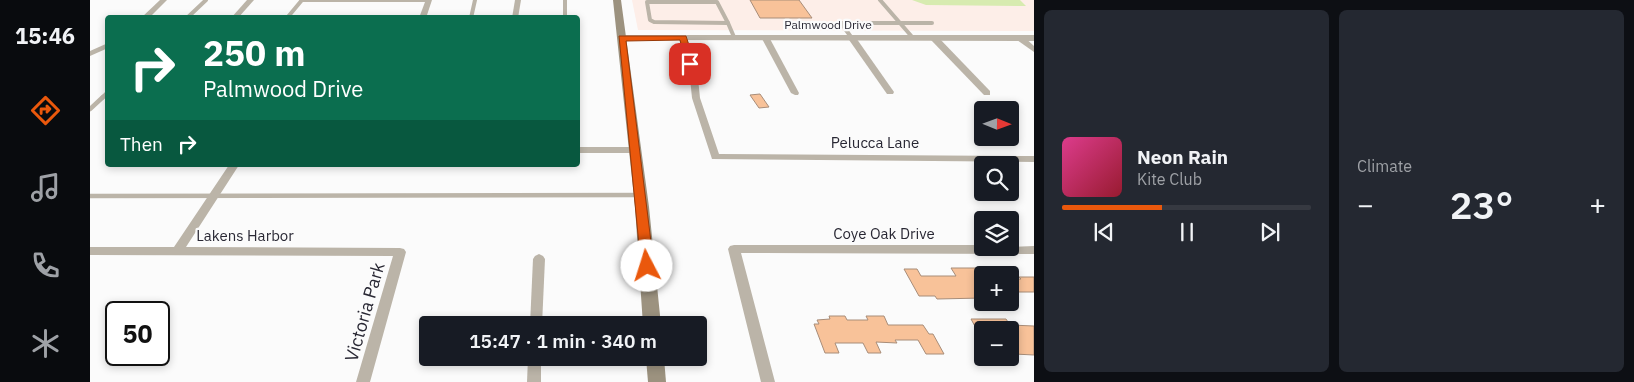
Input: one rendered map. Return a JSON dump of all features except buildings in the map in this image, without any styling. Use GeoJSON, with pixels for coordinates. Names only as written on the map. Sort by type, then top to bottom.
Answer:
{"type":"FeatureCollection","features":[{"type":"Feature","properties":{"kind":"main road"},"geometry":{"type":"LineString","coordinates":[[617,0],[640,195],[651,316]]}},
{"type":"Feature","properties":{"kind":"main road"},"geometry":{"type":"LineString","coordinates":[[656,366],[658,382]]}},
{"type":"Feature","properties":{"kind":"street"},"geometry":{"type":"LineString","coordinates":[[147,15],[164,0]]}},
{"type":"Feature","properties":{"kind":"street"},"geometry":{"type":"LineString","coordinates":[[237,15],[251,0]]}},
{"type":"Feature","properties":{"kind":"street"},"geometry":{"type":"LineString","coordinates":[[302,0],[429,0],[423,15]]}},
{"type":"Feature","properties":{"kind":"street"},"geometry":{"type":"LineString","coordinates":[[516,15],[518,0]]}},
{"type":"Feature","properties":{"kind":"street"},"geometry":{"type":"LineString","coordinates":[[766,37],[795,93]]}},
{"type":"Feature","properties":{"kind":"street","name":"Palmwood Drive"},"geometry":{"type":"LineString","coordinates":[[622,38],[1034,38]]}},
{"type":"Feature","properties":{"kind":"street","name":"Pelucca Lane"},"geometry":{"type":"LineString","coordinates":[[683,38],[694,78],[696,98],[715,157],[1034,160]]}},
{"type":"Feature","properties":{"kind":"street"},"geometry":{"type":"LineString","coordinates":[[851,38],[890,92]]}},
{"type":"Feature","properties":{"kind":"street"},"geometry":{"type":"LineString","coordinates":[[934,38],[987,93]]}},
{"type":"Feature","properties":{"kind":"street"},"geometry":{"type":"LineString","coordinates":[[1020,38],[1034,50]]}},
{"type":"Feature","properties":{"kind":"street"},"geometry":{"type":"LineString","coordinates":[[90,54],[105,46]]}},
{"type":"Feature","properties":{"kind":"street"},"geometry":{"type":"LineString","coordinates":[[580,150],[635,150]]}},
{"type":"Feature","properties":{"kind":"street"},"geometry":{"type":"LineString","coordinates":[[177,251],[233,167]]}},
{"type":"Feature","properties":{"kind":"street","name":"Coye Oak Drive"},"geometry":{"type":"LineString","coordinates":[[768,382],[734,249],[1034,250]]}},
{"type":"Feature","properties":{"kind":"street","name":"Lakens Harbor"},"geometry":{"type":"LineString","coordinates":[[90,251],[400,252]]}},
{"type":"Feature","properties":{"kind":"street","name":"Victoria Park"},"geometry":{"type":"LineString","coordinates":[[363,382],[400,252]]}},
{"type":"Feature","properties":{"kind":"street"},"geometry":{"type":"LineString","coordinates":[[536,316],[539,259]]}},
{"type":"Feature","properties":{"kind":"street"},"geometry":{"type":"LineString","coordinates":[[534,382],[535,366]]}},
{"type":"Feature","properties":{"kind":"lane"},"geometry":{"type":"LineString","coordinates":[[190,15],[206,0]]}},
{"type":"Feature","properties":{"kind":"lane"},"geometry":{"type":"LineString","coordinates":[[290,15],[302,0]]}},
{"type":"Feature","properties":{"kind":"lane"},"geometry":{"type":"LineString","coordinates":[[472,15],[475,0]]}},
{"type":"Feature","properties":{"kind":"lane"},"geometry":{"type":"LineString","coordinates":[[565,0],[565,15]]}},
{"type":"Feature","properties":{"kind":"lane"},"geometry":{"type":"LineString","coordinates":[[880,0],[913,38]]}},
{"type":"Feature","properties":{"kind":"lane"},"geometry":{"type":"LineString","coordinates":[[728,23],[654,22],[650,20],[646,2],[717,2],[728,23],[734,37]]}},
{"type":"Feature","properties":{"kind":"lane"},"geometry":{"type":"LineString","coordinates":[[851,38],[841,24],[932,23]]}},
{"type":"Feature","properties":{"kind":"lane"},"geometry":{"type":"LineString","coordinates":[[90,109],[105,95]]}},
{"type":"Feature","properties":{"kind":"lane"},"geometry":{"type":"LineString","coordinates":[[90,196],[640,195]]}},
{"type":"Feature","properties":{"kind":"shaded area"},"geometry":{"type":"Polygon","coordinates":[[[632,0],[1034,0],[1034,31],[638,30],[632,0]]]}},
{"type":"Feature","properties":{"kind":"green space"},"geometry":{"type":"Polygon","coordinates":[[[912,0],[1020,0],[1026,6],[926,5],[912,0]]]}},
{"type":"Feature","properties":{"kind":"route"},"geometry":{"type":"LineString","coordinates":[[647,266],[622,38],[683,38],[690,64]]}}]}
